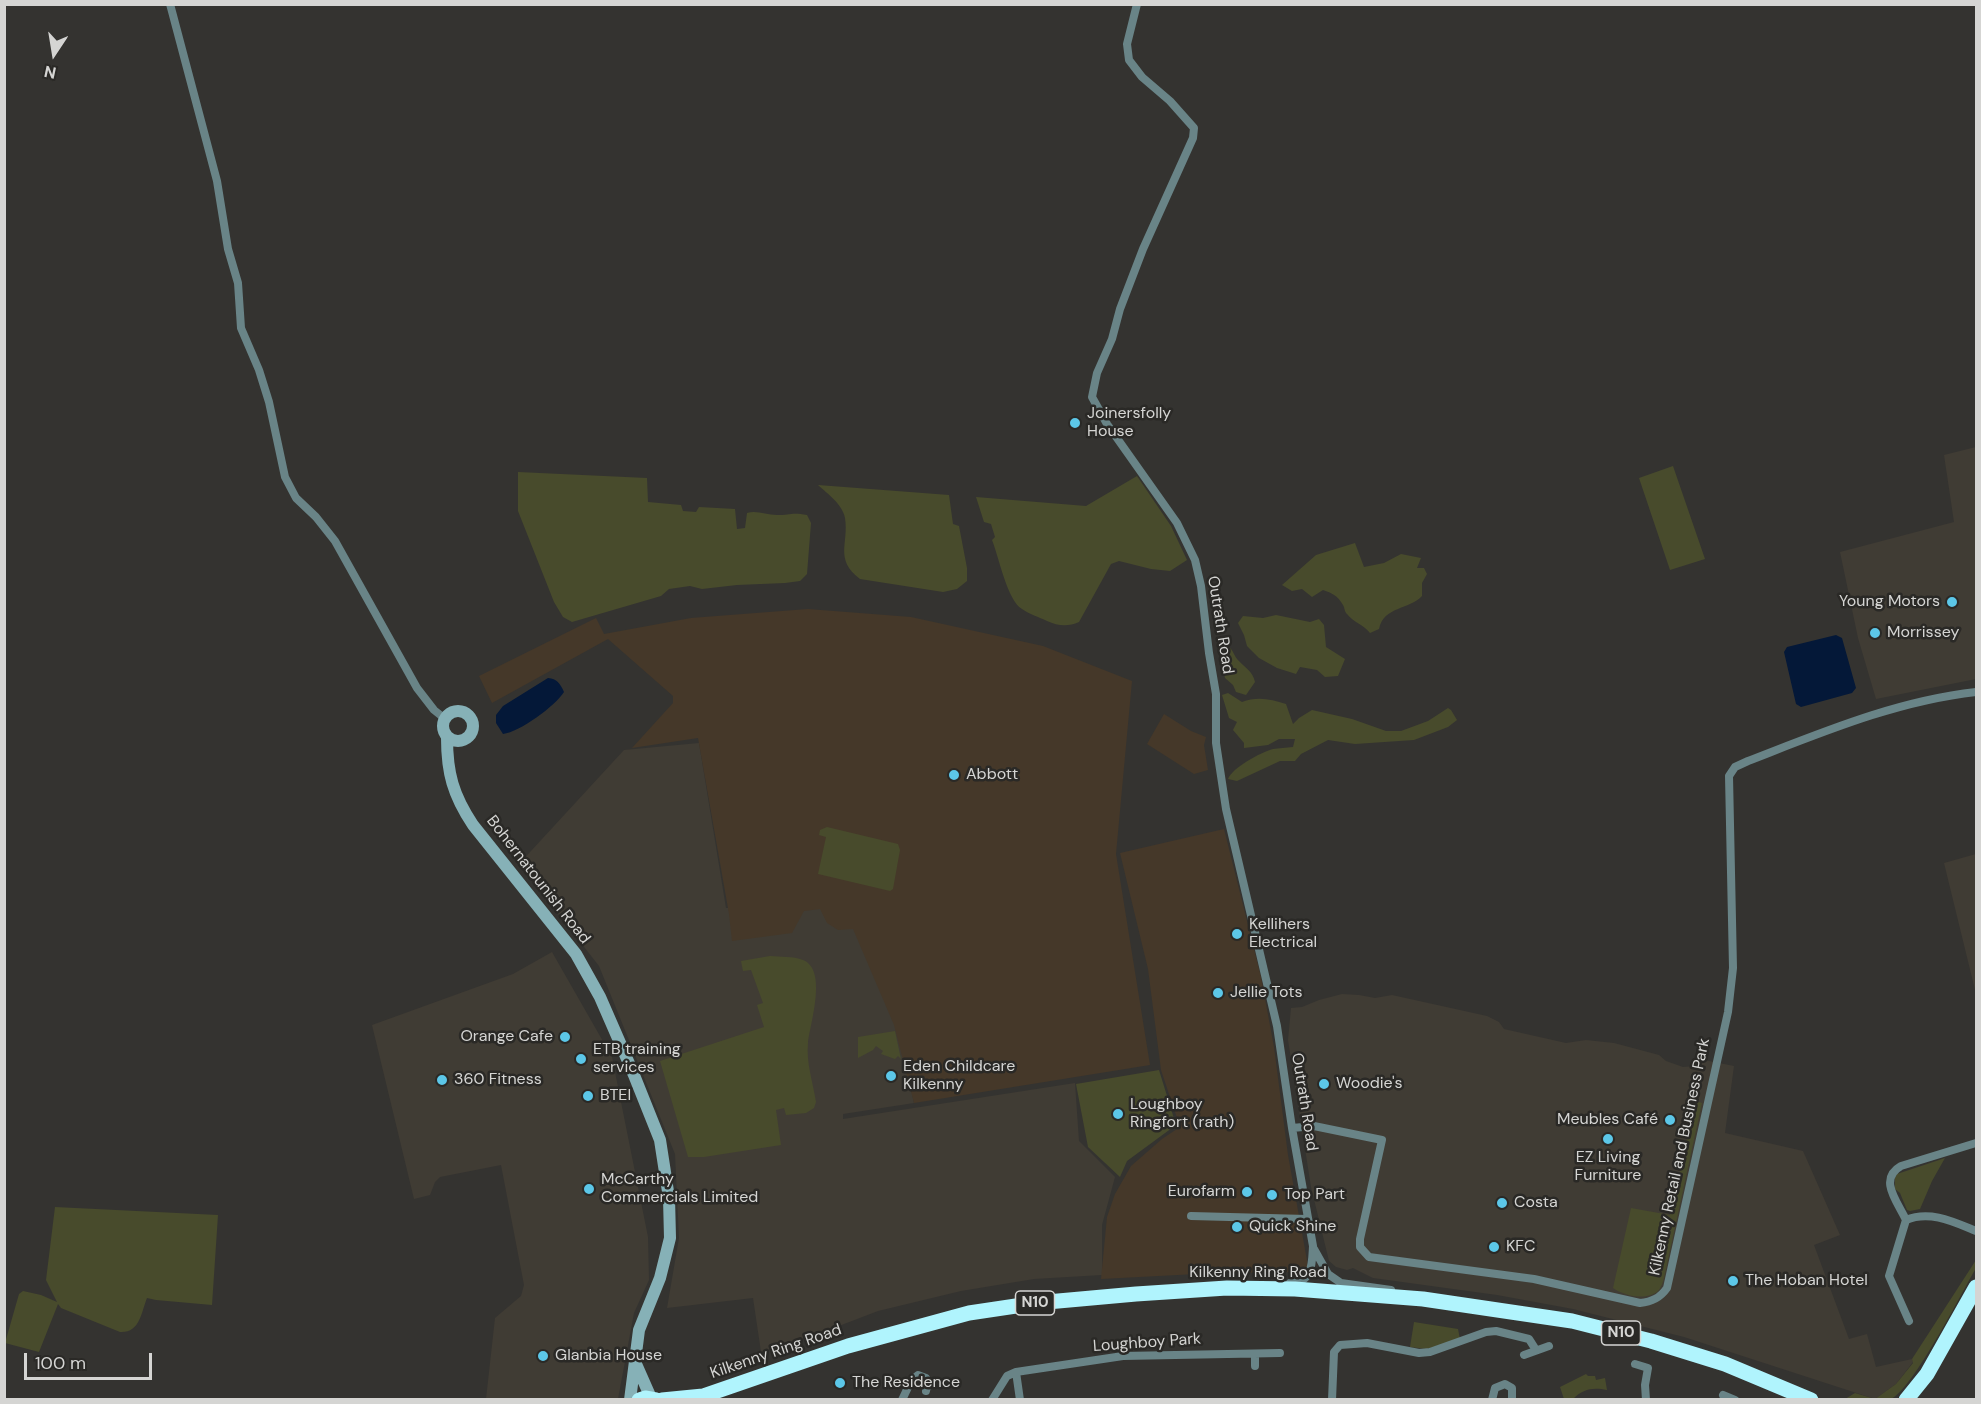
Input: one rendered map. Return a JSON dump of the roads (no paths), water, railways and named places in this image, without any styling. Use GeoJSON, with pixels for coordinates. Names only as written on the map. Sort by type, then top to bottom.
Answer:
{"type":"FeatureCollection","features":[{"type":"Feature","properties":{"kind":"highway"},"geometry":{"type":"LineString","coordinates":[[1906,1400],[1927,1374],[1977,1287]]}},
{"type":"Feature","properties":{"kind":"highway","name":"Kilkenny Ring Road"},"geometry":{"type":"LineString","coordinates":[[652,1399],[701,1398],[848,1346],[969,1313],[1036,1303],[1227,1288],[1295,1289],[1423,1299],[1572,1321],[1651,1341],[1725,1364],[1811,1400]]}},
{"type":"Feature","properties":{"kind":"highway"},"geometry":{"type":"LineString","coordinates":[[1918,1400],[1927,1374]]}},
{"type":"Feature","properties":{"kind":"street"},"geometry":{"type":"LineString","coordinates":[[171,4],[217,181],[228,249],[238,283],[241,328],[259,370],[269,402],[285,477],[296,498],[316,517],[335,541],[417,688],[434,710],[444,718],[443,730],[452,740]]}},
{"type":"Feature","properties":{"kind":"street","name":"Outrath Road"},"geometry":{"type":"LineString","coordinates":[[1137,4],[1127,44],[1129,60],[1194,128],[1193,138],[1143,249],[1120,309],[1112,339],[1097,373],[1092,397],[1107,424],[1177,523],[1195,560],[1201,586],[1216,694],[1216,743],[1226,809],[1277,1026],[1313,1246],[1310,1273],[1304,1280],[1295,1283],[1256,1283],[1227,1288]]}},
{"type":"Feature","properties":{"kind":"street","name":"Kilkenny Retail and Business Park"},"geometry":{"type":"LineString","coordinates":[[1292,1128],[1314,1126],[1382,1140],[1360,1239],[1360,1247],[1369,1257],[1534,1279],[1640,1303],[1655,1300],[1667,1288],[1728,1012],[1733,968],[1729,776],[1735,767],[1748,760],[1879,711],[1977,692]]}},
{"type":"Feature","properties":{"kind":"street","name":"Bohernatounish Road"},"geometry":{"type":"LineString","coordinates":[[444,718],[450,712],[459,710],[467,713],[472,720],[473,729],[469,736],[452,740],[447,760],[453,789],[461,806],[473,825],[576,954],[600,996],[660,1140],[669,1198],[670,1238],[660,1278],[639,1330],[630,1400]]}},
{"type":"Feature","properties":{"kind":"street"},"geometry":{"type":"LineString","coordinates":[[1909,1321],[1889,1276],[1906,1220],[1889,1184],[1889,1178],[1893,1171],[1901,1166],[1977,1143]]}},
{"type":"Feature","properties":{"kind":"street"},"geometry":{"type":"LineString","coordinates":[[1191,1216],[1307,1219]]}},
{"type":"Feature","properties":{"kind":"street"},"geometry":{"type":"LineString","coordinates":[[1906,1220],[1916,1216],[1930,1216],[1953,1221],[1977,1231]]}},
{"type":"Feature","properties":{"kind":"street","name":"Outrath Road"},"geometry":{"type":"LineString","coordinates":[[1313,1246],[1328,1274],[1341,1283],[1386,1289],[1423,1299]]}},
{"type":"Feature","properties":{"kind":"street"},"geometry":{"type":"LineString","coordinates":[[1332,1400],[1334,1352],[1340,1345],[1367,1343],[1419,1353],[1430,1352],[1486,1332],[1496,1331],[1530,1339],[1536,1350]]}},
{"type":"Feature","properties":{"kind":"street"},"geometry":{"type":"LineString","coordinates":[[1524,1355],[1549,1346]]}},
{"type":"Feature","properties":{"kind":"street","name":"Loughboy Park"},"geometry":{"type":"LineString","coordinates":[[1016,1372],[1123,1356],[1280,1353]]}},
{"type":"Feature","properties":{"kind":"street"},"geometry":{"type":"LineString","coordinates":[[1255,1354],[1255,1366]]}},
{"type":"Feature","properties":{"kind":"street","name":"Bohernatounish Road"},"geometry":{"type":"LineString","coordinates":[[636,1362],[652,1399]]}},
{"type":"Feature","properties":{"kind":"street"},"geometry":{"type":"LineString","coordinates":[[1635,1364],[1648,1368],[1645,1384],[1646,1400]]}},
{"type":"Feature","properties":{"kind":"street"},"geometry":{"type":"LineString","coordinates":[[992,1400],[1007,1376],[1016,1372],[1020,1400]]}},
{"type":"Feature","properties":{"kind":"street"},"geometry":{"type":"LineString","coordinates":[[902,1400],[911,1381],[918,1375],[926,1378],[928,1383],[926,1391]]}},
{"type":"Feature","properties":{"kind":"street"},"geometry":{"type":"LineString","coordinates":[[1492,1400],[1495,1388],[1505,1384],[1512,1388],[1512,1400]]}},
{"type":"Feature","properties":{"kind":"water"},"geometry":{"type":"Polygon","coordinates":[[[1836,635],[1842,638],[1856,688],[1852,693],[1801,707],[1796,704],[1784,652],[1787,647],[1836,635]]]}},
{"type":"Feature","properties":{"kind":"water"},"geometry":{"type":"Polygon","coordinates":[[[548,678],[556,680],[564,692],[545,711],[527,724],[503,734],[496,723],[496,715],[503,706],[548,678]]]}},
{"type":"Feature","properties":{"kind":"place","name":"Joinersfolly House"},"geometry":{"type":"Point","coordinates":[1075,423]}},
{"type":"Feature","properties":{"kind":"place","name":"Young Motors"},"geometry":{"type":"Point","coordinates":[1952,602]}},
{"type":"Feature","properties":{"kind":"place","name":"Morrissey"},"geometry":{"type":"Point","coordinates":[1875,633]}},
{"type":"Feature","properties":{"kind":"place","name":"Abbott"},"geometry":{"type":"Point","coordinates":[954,775]}},
{"type":"Feature","properties":{"kind":"place","name":"Kellihers Electrical"},"geometry":{"type":"Point","coordinates":[1237,934]}},
{"type":"Feature","properties":{"kind":"place","name":"Jellie Tots"},"geometry":{"type":"Point","coordinates":[1218,993]}},
{"type":"Feature","properties":{"kind":"place","name":"Orange Cafe"},"geometry":{"type":"Point","coordinates":[565,1037]}},
{"type":"Feature","properties":{"kind":"place","name":"ETB training services"},"geometry":{"type":"Point","coordinates":[581,1059]}},
{"type":"Feature","properties":{"kind":"place","name":"Eden Childcare Kilkenny"},"geometry":{"type":"Point","coordinates":[891,1076]}},
{"type":"Feature","properties":{"kind":"place","name":"360 Fitness"},"geometry":{"type":"Point","coordinates":[442,1080]}},
{"type":"Feature","properties":{"kind":"place","name":"Woodie's"},"geometry":{"type":"Point","coordinates":[1324,1084]}},
{"type":"Feature","properties":{"kind":"place","name":"BTEI"},"geometry":{"type":"Point","coordinates":[588,1096]}},
{"type":"Feature","properties":{"kind":"place","name":"Loughboy Ringfort (rath)"},"geometry":{"type":"Point","coordinates":[1118,1114]}},
{"type":"Feature","properties":{"kind":"place","name":"Meubles Café"},"geometry":{"type":"Point","coordinates":[1670,1120]}},
{"type":"Feature","properties":{"kind":"place","name":"EZ Living Furniture"},"geometry":{"type":"Point","coordinates":[1608,1139]}},
{"type":"Feature","properties":{"kind":"place","name":"McCarthy Commercials Limited"},"geometry":{"type":"Point","coordinates":[589,1189]}},
{"type":"Feature","properties":{"kind":"place","name":"Eurofarm"},"geometry":{"type":"Point","coordinates":[1247,1192]}},
{"type":"Feature","properties":{"kind":"place","name":"Top Part"},"geometry":{"type":"Point","coordinates":[1272,1195]}},
{"type":"Feature","properties":{"kind":"place","name":"Costa"},"geometry":{"type":"Point","coordinates":[1502,1203]}},
{"type":"Feature","properties":{"kind":"place","name":"Quick Shine"},"geometry":{"type":"Point","coordinates":[1237,1227]}},
{"type":"Feature","properties":{"kind":"place","name":"KFC"},"geometry":{"type":"Point","coordinates":[1494,1247]}},
{"type":"Feature","properties":{"kind":"place","name":"The Hoban Hotel"},"geometry":{"type":"Point","coordinates":[1733,1281]}},
{"type":"Feature","properties":{"kind":"place","name":"Glanbia House"},"geometry":{"type":"Point","coordinates":[543,1356]}},
{"type":"Feature","properties":{"kind":"place","name":"The Residence"},"geometry":{"type":"Point","coordinates":[840,1383]}}]}
